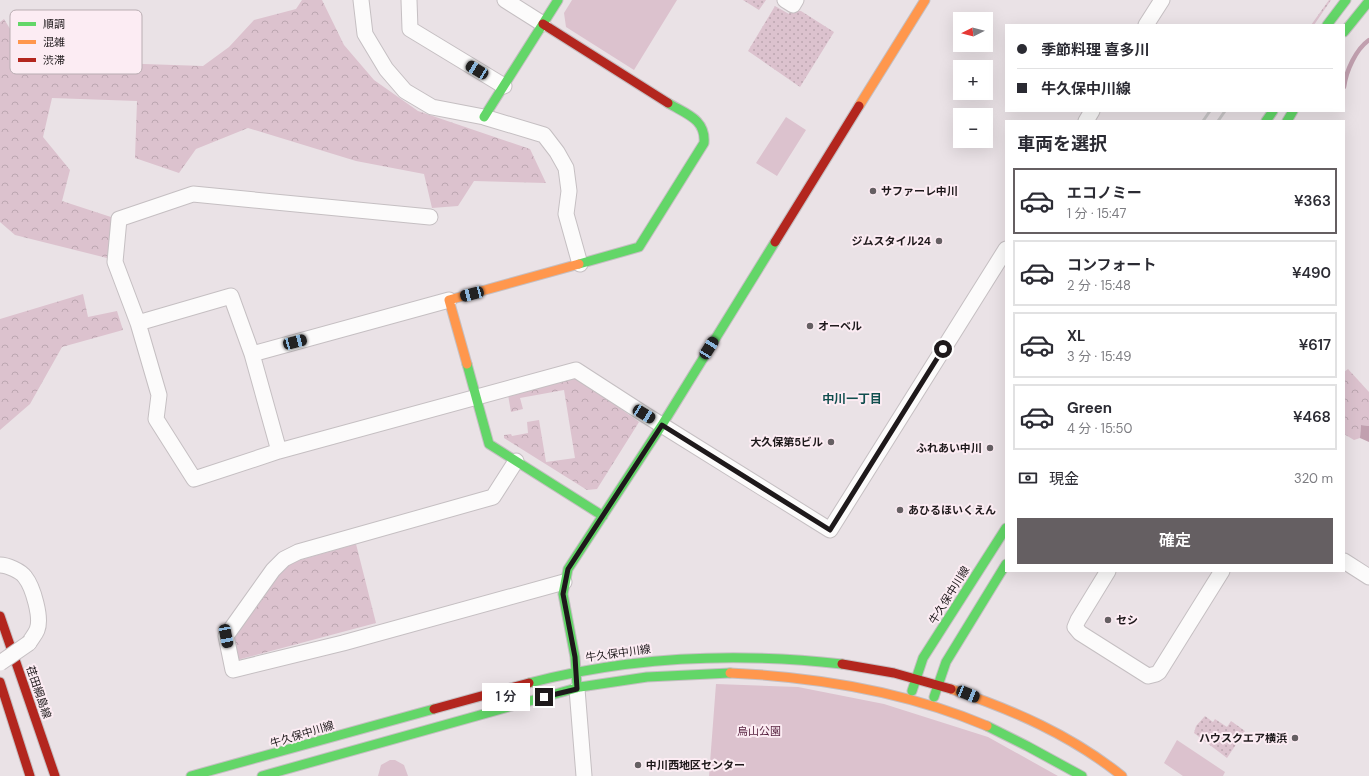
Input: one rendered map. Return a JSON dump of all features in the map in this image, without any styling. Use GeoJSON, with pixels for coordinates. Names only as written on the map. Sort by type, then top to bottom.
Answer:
{"type":"FeatureCollection","features":[{"type":"Feature","properties":{"kind":"street"},"geometry":{"type":"LineString","coordinates":[[361,0],[365,34],[386,69],[405,91],[432,107],[484,117],[544,135],[557,152],[566,168],[569,191],[566,214],[580,264]]}},
{"type":"Feature","properties":{"kind":"street"},"geometry":{"type":"LineString","coordinates":[[409,0],[410,29],[504,86]]}},
{"type":"Feature","properties":{"kind":"street"},"geometry":{"type":"LineString","coordinates":[[252,354],[639,247],[704,143],[705,133],[699,122],[505,0]]}},
{"type":"Feature","properties":{"kind":"street"},"geometry":{"type":"LineString","coordinates":[[484,117],[558,0]]}},
{"type":"Feature","properties":{"kind":"street"},"geometry":{"type":"LineString","coordinates":[[785,0],[793,5],[796,0]]}},
{"type":"Feature","properties":{"kind":"street"},"geometry":{"type":"LineString","coordinates":[[584,776],[575,657],[564,606],[564,582],[568,569],[662,425],[925,0]]}},
{"type":"Feature","properties":{"kind":"street"},"geometry":{"type":"LineString","coordinates":[[1147,24],[1162,0]]}},
{"type":"Feature","properties":{"kind":"street"},"geometry":{"type":"LineString","coordinates":[[1328,24],[1346,0]]}},
{"type":"Feature","properties":{"kind":"street"},"geometry":{"type":"LineString","coordinates":[[1345,31],[1369,2]]}},
{"type":"Feature","properties":{"kind":"street"},"geometry":{"type":"LineString","coordinates":[[430,217],[194,194],[119,219],[115,262],[138,323],[159,395],[156,420],[194,479],[279,451],[576,370],[830,530],[1005,251]]}},
{"type":"Feature","properties":{"kind":"street"},"geometry":{"type":"LineString","coordinates":[[138,323],[231,296],[252,354],[279,451]]}},
{"type":"Feature","properties":{"kind":"street"},"geometry":{"type":"LineString","coordinates":[[448,300],[489,444],[603,516]]}},
{"type":"Feature","properties":{"kind":"street"},"geometry":{"type":"LineString","coordinates":[[516,461],[493,497],[298,552],[284,559],[273,570],[226,636],[233,670],[343,643],[564,582]]}},
{"type":"Feature","properties":{"kind":"street","name":"牛久保中川線"},"geometry":{"type":"LineString","coordinates":[[910,699],[923,658],[1005,530]]}},
{"type":"Feature","properties":{"kind":"street"},"geometry":{"type":"LineString","coordinates":[[1345,562],[1369,576]]}},
{"type":"Feature","properties":{"kind":"street"},"geometry":{"type":"LineString","coordinates":[[0,565],[5,565],[25,576],[35,597],[38,617],[37,630],[28,644],[0,663]]}},
{"type":"Feature","properties":{"kind":"street"},"geometry":{"type":"LineString","coordinates":[[932,705],[946,662],[1005,566]]}},
{"type":"Feature","properties":{"kind":"street"},"geometry":{"type":"LineString","coordinates":[[1107,572],[1075,627],[1080,633],[1148,676],[1159,672],[1221,572]]}},
{"type":"Feature","properties":{"kind":"street","name":"荏田綱島線"},"geometry":{"type":"LineString","coordinates":[[0,616],[55,776]]}},
{"type":"Feature","properties":{"kind":"street","name":"牛久保中川線"},"geometry":{"type":"LineString","coordinates":[[191,776],[270,756],[401,717],[576,672],[636,662],[674,658],[749,656],[894,672],[938,683],[1016,713],[1071,740],[1108,764],[1122,776]]}},
{"type":"Feature","properties":{"kind":"street"},"geometry":{"type":"LineString","coordinates":[[262,776],[409,732],[602,682],[638,677],[713,672],[750,672],[824,680],[932,705],[997,731],[1040,752],[1082,776]]}},
{"type":"Feature","properties":{"kind":"street"},"geometry":{"type":"LineString","coordinates":[[0,682],[30,776]]}},
{"type":"Feature","properties":{"kind":"green space"},"geometry":{"type":"Polygon","coordinates":[[[302,0],[322,0],[344,45],[374,80],[418,111],[530,149],[546,183],[474,181],[458,206],[432,208],[424,174],[356,161],[248,128],[196,149],[179,173],[135,158],[137,101],[52,98],[43,137],[70,170],[62,201],[114,218],[107,258],[15,235],[0,222],[0,22],[4,19],[10,29],[10,74],[142,74],[142,64],[203,66],[229,47],[254,20],[296,9],[302,0]]]}},
{"type":"Feature","properties":{"kind":"green space"},"geometry":{"type":"Polygon","coordinates":[[[572,0],[677,0],[634,70],[566,27],[564,13],[572,0]]]}},
{"type":"Feature","properties":{"kind":"green space"},"geometry":{"type":"Polygon","coordinates":[[[743,0],[766,0],[759,10],[743,0]]]}},
{"type":"Feature","properties":{"kind":"green space"},"geometry":{"type":"Polygon","coordinates":[[[1329,0],[1331,0],[1315,24],[1312,24],[1329,0]]]}},
{"type":"Feature","properties":{"kind":"green space"},"geometry":{"type":"Polygon","coordinates":[[[775,6],[789,14],[790,10],[801,11],[834,32],[800,87],[748,51],[775,6]]]}},
{"type":"Feature","properties":{"kind":"green space"},"geometry":{"type":"Polygon","coordinates":[[[786,117],[806,130],[777,176],[756,163],[786,117]]]}},
{"type":"Feature","properties":{"kind":"green space"},"geometry":{"type":"Polygon","coordinates":[[[83,294],[88,317],[117,311],[123,330],[62,347],[30,404],[0,430],[0,319],[83,294]]]}},
{"type":"Feature","properties":{"kind":"green space"},"geometry":{"type":"Polygon","coordinates":[[[1348,369],[1369,392],[1369,426],[1361,425],[1360,438],[1354,440],[1345,435],[1345,371],[1348,369]]]}},
{"type":"Feature","properties":{"kind":"green space"},"geometry":{"type":"Polygon","coordinates":[[[563,379],[579,379],[639,422],[597,489],[587,490],[504,438],[504,435],[511,434],[512,436],[528,433],[527,422],[539,420],[546,462],[575,458],[564,390],[520,398],[523,409],[511,412],[508,395],[563,379]]]}},
{"type":"Feature","properties":{"kind":"green space"},"geometry":{"type":"Polygon","coordinates":[[[356,544],[376,623],[237,660],[232,641],[286,564],[356,544]]]}},
{"type":"Feature","properties":{"kind":"green space","name":"烏山公園"},"geometry":{"type":"Polygon","coordinates":[[[716,684],[798,687],[884,704],[988,737],[1058,776],[709,776],[716,684]]]}},
{"type":"Feature","properties":{"kind":"green space"},"geometry":{"type":"Polygon","coordinates":[[[1205,716],[1213,722],[1215,719],[1227,727],[1231,721],[1245,731],[1227,758],[1194,733],[1196,726],[1205,716]]]}},
{"type":"Feature","properties":{"kind":"green space"},"geometry":{"type":"Polygon","coordinates":[[[1177,740],[1225,772],[1223,776],[1183,776],[1164,763],[1177,740]]]}},
{"type":"Feature","properties":{"kind":"green space"},"geometry":{"type":"Polygon","coordinates":[[[390,760],[395,760],[404,765],[408,776],[378,776],[381,765],[390,760]]]}},
{"type":"Feature","properties":{"kind":"shaded area"},"geometry":{"type":"Polygon","coordinates":[[[1361,425],[1369,426],[1369,442],[1360,438],[1361,425]]]}},
{"type":"Feature","properties":{"kind":"waterway"},"geometry":{"type":"LineString","coordinates":[[1345,83],[1352,61],[1364,44],[1369,40]]}},
{"type":"Feature","properties":{"kind":"railway"},"geometry":{"type":"LineString","coordinates":[[1204,120],[1209,112]]}},
{"type":"Feature","properties":{"kind":"railway"},"geometry":{"type":"LineString","coordinates":[[1219,120],[1224,112]]}},
{"type":"Feature","properties":{"kind":"traffic: fast"},"geometry":{"type":"LineString","coordinates":[[484,117],[558,0]]}},
{"type":"Feature","properties":{"kind":"traffic: fast"},"geometry":{"type":"LineString","coordinates":[[1328,24],[1346,0]]}},
{"type":"Feature","properties":{"kind":"traffic: fast"},"geometry":{"type":"LineString","coordinates":[[1345,31],[1369,1]]}},
{"type":"Feature","properties":{"kind":"traffic: fast"},"geometry":{"type":"LineString","coordinates":[[579,264],[639,247],[704,143],[702,128],[694,118],[668,103]]}},
{"type":"Feature","properties":{"kind":"traffic: fast"},"geometry":{"type":"LineString","coordinates":[[1267,120],[1272,112]]}},
{"type":"Feature","properties":{"kind":"traffic: fast"},"geometry":{"type":"LineString","coordinates":[[1288,120],[1292,112]]}},
{"type":"Feature","properties":{"kind":"traffic: fast"},"geometry":{"type":"LineString","coordinates":[[577,686],[575,657],[563,594],[568,569],[662,425],[775,242]]}},
{"type":"Feature","properties":{"kind":"traffic: fast"},"geometry":{"type":"LineString","coordinates":[[467,364],[489,444],[603,516]]}},
{"type":"Feature","properties":{"kind":"traffic: fast"},"geometry":{"type":"LineString","coordinates":[[912,691],[923,658],[1005,530]]}},
{"type":"Feature","properties":{"kind":"traffic: fast"},"geometry":{"type":"LineString","coordinates":[[934,697],[946,662],[1005,566]]}},
{"type":"Feature","properties":{"kind":"traffic: fast"},"geometry":{"type":"LineString","coordinates":[[529,683],[607,667],[685,659],[763,658],[842,664]]}},
{"type":"Feature","properties":{"kind":"traffic: fast"},"geometry":{"type":"LineString","coordinates":[[262,776],[580,687],[647,677],[730,673]]}},
{"type":"Feature","properties":{"kind":"traffic: fast"},"geometry":{"type":"LineString","coordinates":[[191,776],[434,709]]}},
{"type":"Feature","properties":{"kind":"traffic: fast"},"geometry":{"type":"LineString","coordinates":[[987,726],[1082,776]]}},
{"type":"Feature","properties":{"kind":"traffic: slow"},"geometry":{"type":"LineString","coordinates":[[859,106],[925,0]]}},
{"type":"Feature","properties":{"kind":"traffic: slow"},"geometry":{"type":"LineString","coordinates":[[467,364],[449,300],[579,264]]}},
{"type":"Feature","properties":{"kind":"traffic: slow"},"geometry":{"type":"LineString","coordinates":[[730,673],[796,678],[861,688],[925,704],[987,726]]}},
{"type":"Feature","properties":{"kind":"traffic: slow"},"geometry":{"type":"LineString","coordinates":[[951,689],[997,706],[1041,725],[1103,761],[1122,776]]}},
{"type":"Feature","properties":{"kind":"traffic: jam"},"geometry":{"type":"LineString","coordinates":[[543,24],[668,103]]}},
{"type":"Feature","properties":{"kind":"traffic: jam"},"geometry":{"type":"LineString","coordinates":[[775,242],[859,106]]}},
{"type":"Feature","properties":{"kind":"traffic: jam"},"geometry":{"type":"LineString","coordinates":[[0,616],[55,776]]}},
{"type":"Feature","properties":{"kind":"traffic: jam"},"geometry":{"type":"LineString","coordinates":[[842,664],[894,673],[951,689]]}},
{"type":"Feature","properties":{"kind":"traffic: jam"},"geometry":{"type":"LineString","coordinates":[[0,682],[30,776]]}},
{"type":"Feature","properties":{"kind":"traffic: jam"},"geometry":{"type":"LineString","coordinates":[[434,709],[529,683]]}},
{"type":"Feature","properties":{"kind":"place","name":"サファーレ中川"},"geometry":{"type":"Point","coordinates":[873,191]}},
{"type":"Feature","properties":{"kind":"place","name":"ジムスタイル24"},"geometry":{"type":"Point","coordinates":[939,241]}},
{"type":"Feature","properties":{"kind":"place","name":"オーベル"},"geometry":{"type":"Point","coordinates":[810,326]}},
{"type":"Feature","properties":{"kind":"place","name":"大久保第5ビル"},"geometry":{"type":"Point","coordinates":[831,442]}},
{"type":"Feature","properties":{"kind":"place","name":"ふれあい中川"},"geometry":{"type":"Point","coordinates":[990,448]}},
{"type":"Feature","properties":{"kind":"place","name":"あひるほいくえん"},"geometry":{"type":"Point","coordinates":[900,510]}},
{"type":"Feature","properties":{"kind":"place","name":"セシ"},"geometry":{"type":"Point","coordinates":[1108,620]}},
{"type":"Feature","properties":{"kind":"place","name":"ハウスクエア横浜"},"geometry":{"type":"Point","coordinates":[1295,738]}},
{"type":"Feature","properties":{"kind":"place","name":"中川西地区センター"},"geometry":{"type":"Point","coordinates":[638,765]}},
{"type":"Feature","properties":{"kind":"district","name":"中川一丁目"},"geometry":{"type":"Point","coordinates":[852,399]}},
{"type":"Feature","properties":{"kind":"route"},"geometry":{"type":"LineString","coordinates":[[544,697],[577,689],[575,657],[564,606],[563,594],[564,582],[568,569],[662,425],[830,530],[943,349]]}}]}
